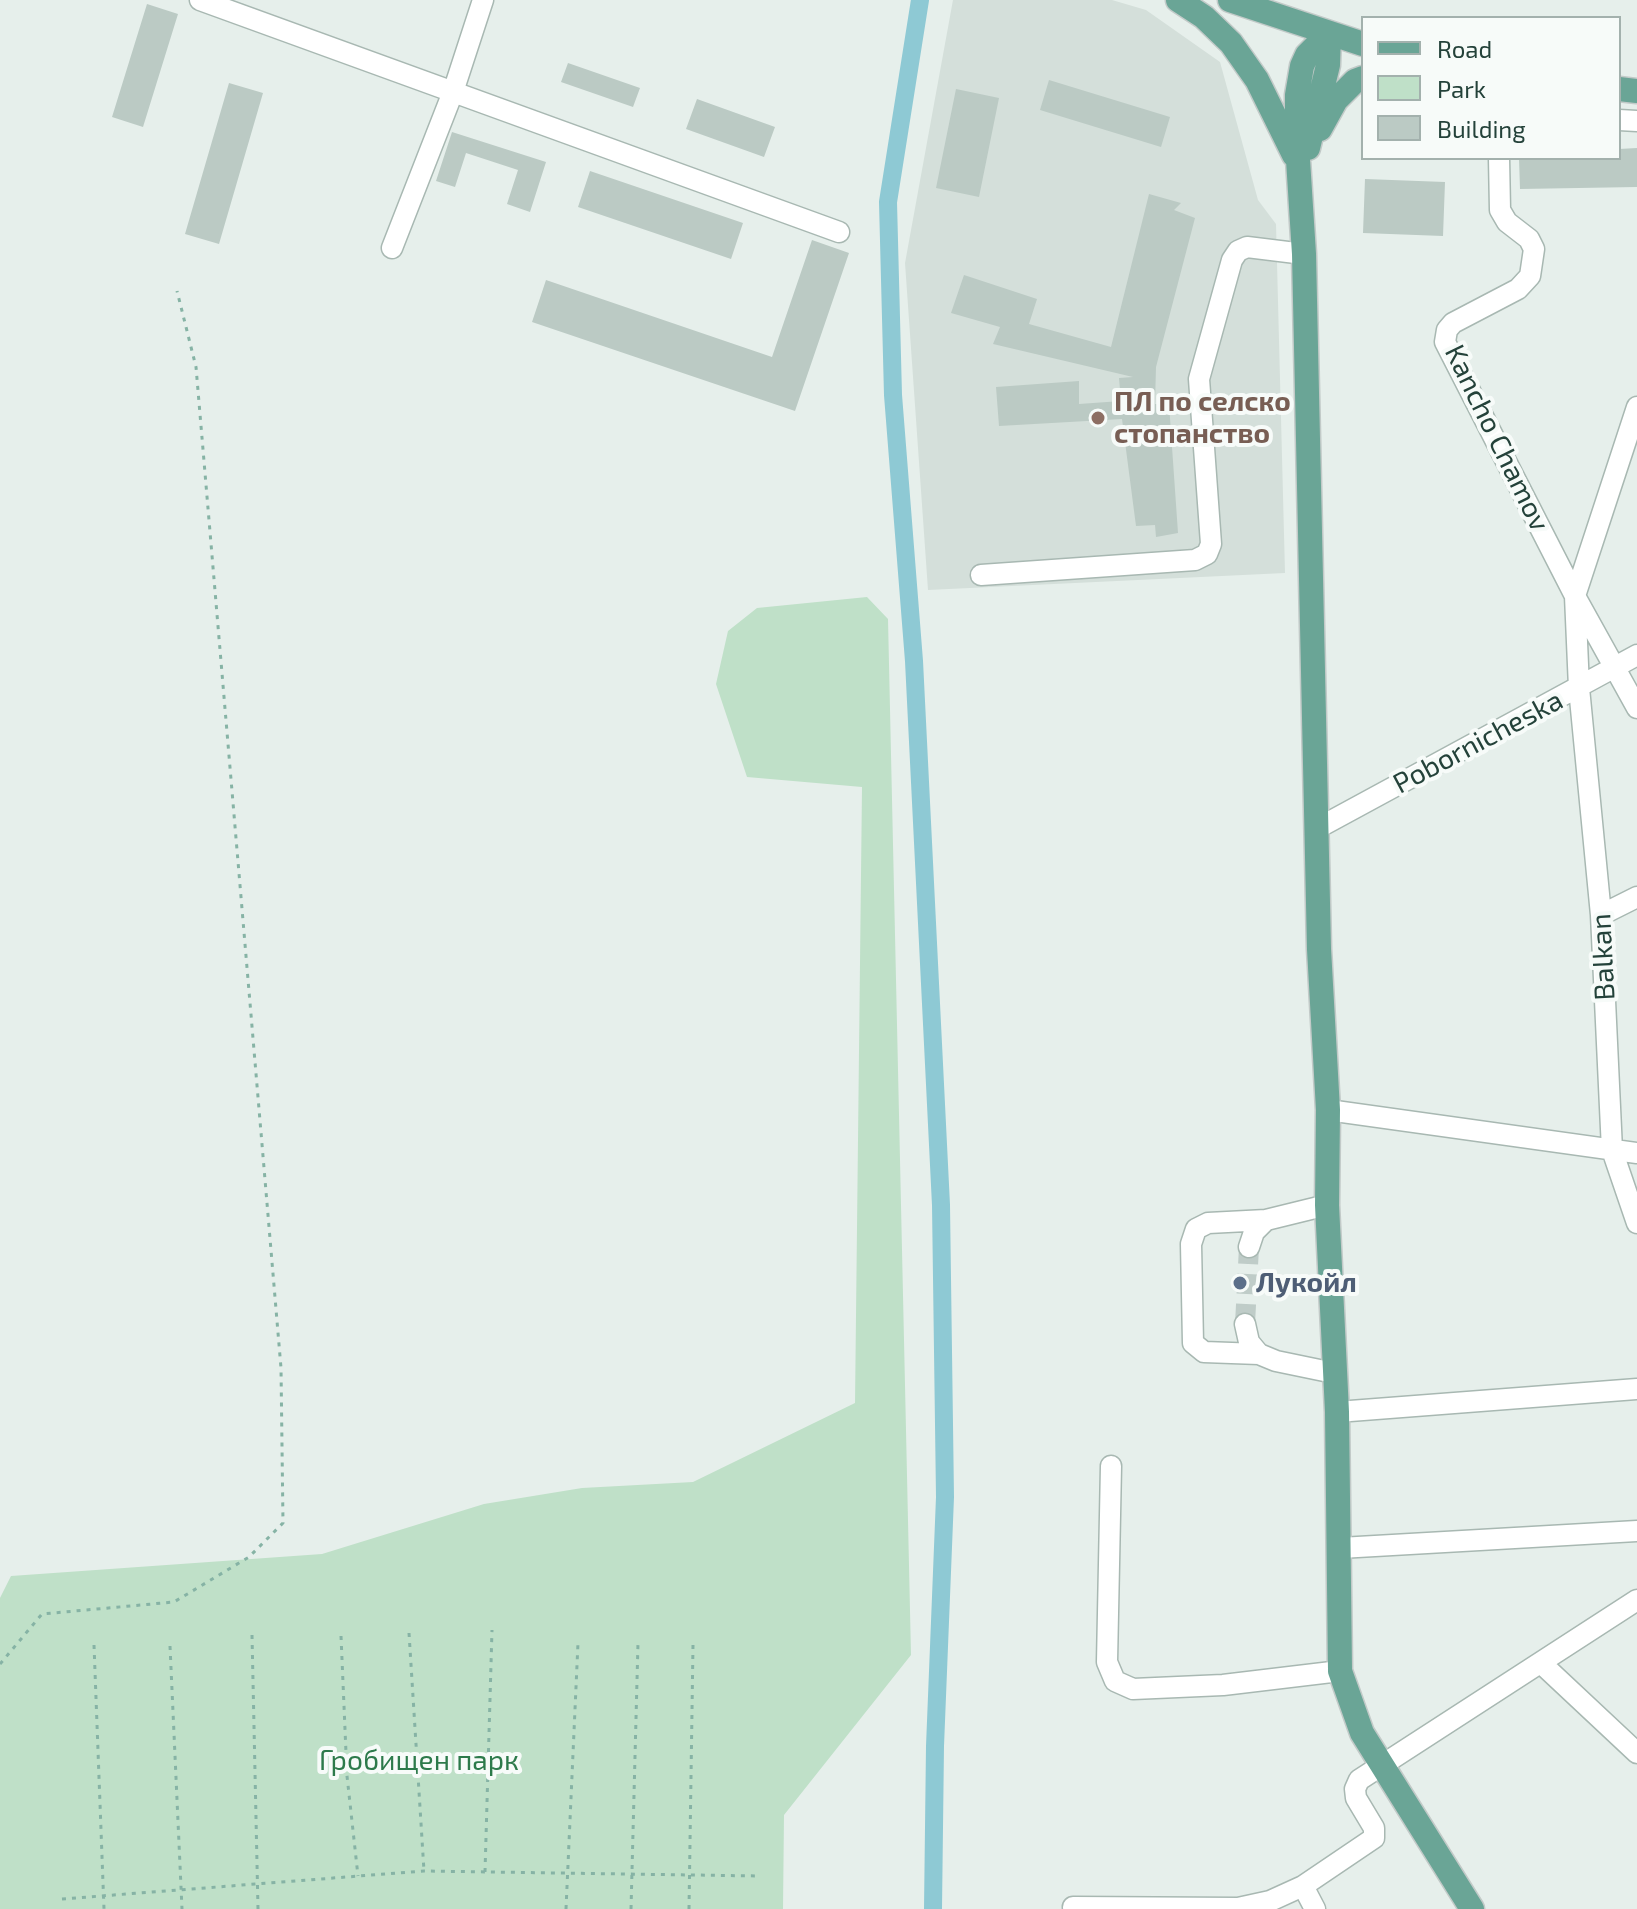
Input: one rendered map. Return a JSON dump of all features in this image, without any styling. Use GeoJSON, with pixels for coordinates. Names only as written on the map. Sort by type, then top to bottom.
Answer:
{"type":"FeatureCollection","features":[{"type":"Feature","properties":{"kind":"main road"},"geometry":{"type":"LineString","coordinates":[[1178,0],[1204,17],[1231,43],[1257,80],[1302,165]]}},
{"type":"Feature","properties":{"kind":"main road"},"geometry":{"type":"LineString","coordinates":[[1230,0],[1361,43]]}},
{"type":"Feature","properties":{"kind":"main road"},"geometry":{"type":"LineString","coordinates":[[1329,33],[1307,55],[1299,77],[1319,949],[1328,1110],[1327,1205],[1337,1412],[1340,1671],[1362,1733],[1472,1909]]}},
{"type":"Feature","properties":{"kind":"main road"},"geometry":{"type":"LineString","coordinates":[[1302,165],[1336,100],[1361,79]]}},
{"type":"Feature","properties":{"kind":"street"},"geometry":{"type":"LineString","coordinates":[[200,0],[839,232]]}},
{"type":"Feature","properties":{"kind":"street"},"geometry":{"type":"LineString","coordinates":[[392,248],[453,92],[483,0]]}},
{"type":"Feature","properties":{"kind":"street","name":"Kancho Chamov"},"geometry":{"type":"LineString","coordinates":[[1499,160],[1500,210],[1507,222],[1529,239],[1534,249],[1530,276],[1518,289],[1453,323],[1447,330],[1445,342],[1575,596],[1637,708]]}},
{"type":"Feature","properties":{"kind":"street"},"geometry":{"type":"LineString","coordinates":[[981,575],[1195,560],[1207,554],[1211,544],[1199,379],[1232,260],[1238,251],[1247,247],[1304,254]]}},
{"type":"Feature","properties":{"kind":"street"},"geometry":{"type":"LineString","coordinates":[[1575,596],[1637,407]]}},
{"type":"Feature","properties":{"kind":"street","name":"Balkan"},"geometry":{"type":"LineString","coordinates":[[1575,596],[1579,688],[1601,915],[1612,1150],[1637,1223]]}},
{"type":"Feature","properties":{"kind":"street","name":"Pobornicheska"},"geometry":{"type":"LineString","coordinates":[[1318,828],[1637,655]]}},
{"type":"Feature","properties":{"kind":"street"},"geometry":{"type":"LineString","coordinates":[[1601,915],[1637,897]]}},
{"type":"Feature","properties":{"kind":"street"},"geometry":{"type":"LineString","coordinates":[[1328,1110],[1637,1153]]}},
{"type":"Feature","properties":{"kind":"street"},"geometry":{"type":"LineString","coordinates":[[1327,1205],[1266,1220],[1208,1223],[1196,1229],[1191,1244],[1193,1343],[1204,1352],[1259,1354],[1276,1361],[1334,1373]]}},
{"type":"Feature","properties":{"kind":"street"},"geometry":{"type":"LineString","coordinates":[[1249,1247],[1254,1232],[1266,1220]]}},
{"type":"Feature","properties":{"kind":"street"},"geometry":{"type":"LineString","coordinates":[[1245,1324],[1249,1342],[1259,1354]]}},
{"type":"Feature","properties":{"kind":"street"},"geometry":{"type":"LineString","coordinates":[[1337,1412],[1637,1389]]}},
{"type":"Feature","properties":{"kind":"street"},"geometry":{"type":"LineString","coordinates":[[1111,1466],[1107,1662],[1115,1681],[1133,1689],[1223,1685],[1340,1671]]}},
{"type":"Feature","properties":{"kind":"street"},"geometry":{"type":"LineString","coordinates":[[1340,1548],[1637,1531]]}},
{"type":"Feature","properties":{"kind":"street"},"geometry":{"type":"LineString","coordinates":[[1073,1907],[1238,1908],[1270,1901],[1303,1886],[1374,1838],[1374,1828],[1356,1798],[1355,1789],[1359,1780],[1637,1600]]}},
{"type":"Feature","properties":{"kind":"street"},"geometry":{"type":"LineString","coordinates":[[1542,1664],[1637,1753]]}},
{"type":"Feature","properties":{"kind":"street"},"geometry":{"type":"LineString","coordinates":[[1303,1886],[1315,1909]]}},
{"type":"Feature","properties":{"kind":"path"},"geometry":{"type":"LineString","coordinates":[[0,1664],[42,1614],[174,1602],[249,1557],[283,1523],[281,1368],[198,383],[177,291]]}},
{"type":"Feature","properties":{"kind":"path"},"geometry":{"type":"LineString","coordinates":[[485,1872],[492,1630]]}},
{"type":"Feature","properties":{"kind":"path"},"geometry":{"type":"LineString","coordinates":[[409,1633],[424,1871]]}},
{"type":"Feature","properties":{"kind":"path"},"geometry":{"type":"LineString","coordinates":[[252,1635],[258,1909]]}},
{"type":"Feature","properties":{"kind":"path"},"geometry":{"type":"LineString","coordinates":[[341,1636],[347,1776],[358,1876]]}},
{"type":"Feature","properties":{"kind":"path"},"geometry":{"type":"LineString","coordinates":[[566,1909],[578,1643]]}},
{"type":"Feature","properties":{"kind":"path"},"geometry":{"type":"LineString","coordinates":[[631,1909],[638,1643]]}},
{"type":"Feature","properties":{"kind":"path"},"geometry":{"type":"LineString","coordinates":[[94,1645],[104,1909]]}},
{"type":"Feature","properties":{"kind":"path"},"geometry":{"type":"LineString","coordinates":[[689,1909],[693,1645]]}},
{"type":"Feature","properties":{"kind":"path"},"geometry":{"type":"LineString","coordinates":[[170,1646],[182,1909]]}},
{"type":"Feature","properties":{"kind":"path"},"geometry":{"type":"LineString","coordinates":[[62,1899],[424,1871],[760,1876]]}},
{"type":"Feature","properties":{"kind":"shaded area","name":"ПЛ по селско стопанство"},"geometry":{"type":"Polygon","coordinates":[[[953,0],[1112,0],[1146,10],[1220,62],[1258,200],[1276,224],[1285,573],[928,590],[905,263],[953,0]]]}},
{"type":"Feature","properties":{"kind":"green space","name":"Гробищен парк"},"geometry":{"type":"Polygon","coordinates":[[[867,597],[888,619],[911,1655],[784,1815],[783,1909],[0,1909],[0,1598],[11,1576],[322,1554],[484,1504],[582,1488],[693,1482],[855,1403],[862,787],[747,777],[716,684],[728,631],[757,608],[867,597]]]}},
{"type":"Feature","properties":{"kind":"building"},"geometry":{"type":"Polygon","coordinates":[[[147,4],[178,14],[143,127],[112,117],[147,4]]]}},
{"type":"Feature","properties":{"kind":"building"},"geometry":{"type":"Polygon","coordinates":[[[568,63],[640,88],[633,107],[561,82],[568,63]]]}},
{"type":"Feature","properties":{"kind":"building"},"geometry":{"type":"Polygon","coordinates":[[[1049,80],[1170,117],[1161,147],[1040,110],[1049,80]]]}},
{"type":"Feature","properties":{"kind":"building"},"geometry":{"type":"Polygon","coordinates":[[[229,83],[263,93],[219,244],[185,234],[229,83]]]}},
{"type":"Feature","properties":{"kind":"building"},"geometry":{"type":"Polygon","coordinates":[[[956,89],[999,98],[979,197],[936,188],[956,89]]]}},
{"type":"Feature","properties":{"kind":"building"},"geometry":{"type":"Polygon","coordinates":[[[697,99],[775,127],[764,157],[686,129],[697,99]]]}},
{"type":"Feature","properties":{"kind":"building"},"geometry":{"type":"Polygon","coordinates":[[[452,132],[546,162],[530,212],[507,204],[518,170],[466,153],[455,187],[436,181],[452,132]]]}},
{"type":"Feature","properties":{"kind":"building"},"geometry":{"type":"Polygon","coordinates":[[[1637,148],[1637,187],[1520,189],[1519,160],[1621,160],[1621,149],[1637,148]]]}},
{"type":"Feature","properties":{"kind":"building"},"geometry":{"type":"Polygon","coordinates":[[[590,171],[743,223],[731,259],[578,207],[590,171]]]}},
{"type":"Feature","properties":{"kind":"building"},"geometry":{"type":"Polygon","coordinates":[[[1365,179],[1445,182],[1443,236],[1363,233],[1365,179]]]}},
{"type":"Feature","properties":{"kind":"building"},"geometry":{"type":"Polygon","coordinates":[[[1149,194],[1181,203],[1174,210],[1195,218],[1156,367],[1155,404],[1169,404],[1178,533],[1156,537],[1155,525],[1136,526],[1122,419],[999,426],[996,387],[1079,381],[1079,404],[1121,401],[1119,378],[1133,377],[993,344],[1000,327],[951,313],[964,275],[1037,299],[1029,324],[1111,347],[1149,194]]]}},
{"type":"Feature","properties":{"kind":"building"},"geometry":{"type":"Polygon","coordinates":[[[812,240],[849,253],[795,411],[532,322],[546,280],[772,357],[812,240]]]}},
{"type":"Feature","properties":{"kind":"waterway"},"geometry":{"type":"LineString","coordinates":[[920,0],[888,202],[893,395],[914,661],[941,1205],[945,1497],[935,1746],[933,1909]]}},
{"type":"Feature","properties":{"kind":"tunnel"},"geometry":{"type":"LineString","coordinates":[[1245,1324],[1249,1247]]}},
{"type":"Feature","properties":{"kind":"place","name":"ПЛ по селско стопанство"},"geometry":{"type":"Point","coordinates":[1098,418]}},
{"type":"Feature","properties":{"kind":"place","name":"Лукойл"},"geometry":{"type":"Point","coordinates":[1240,1283]}}]}
